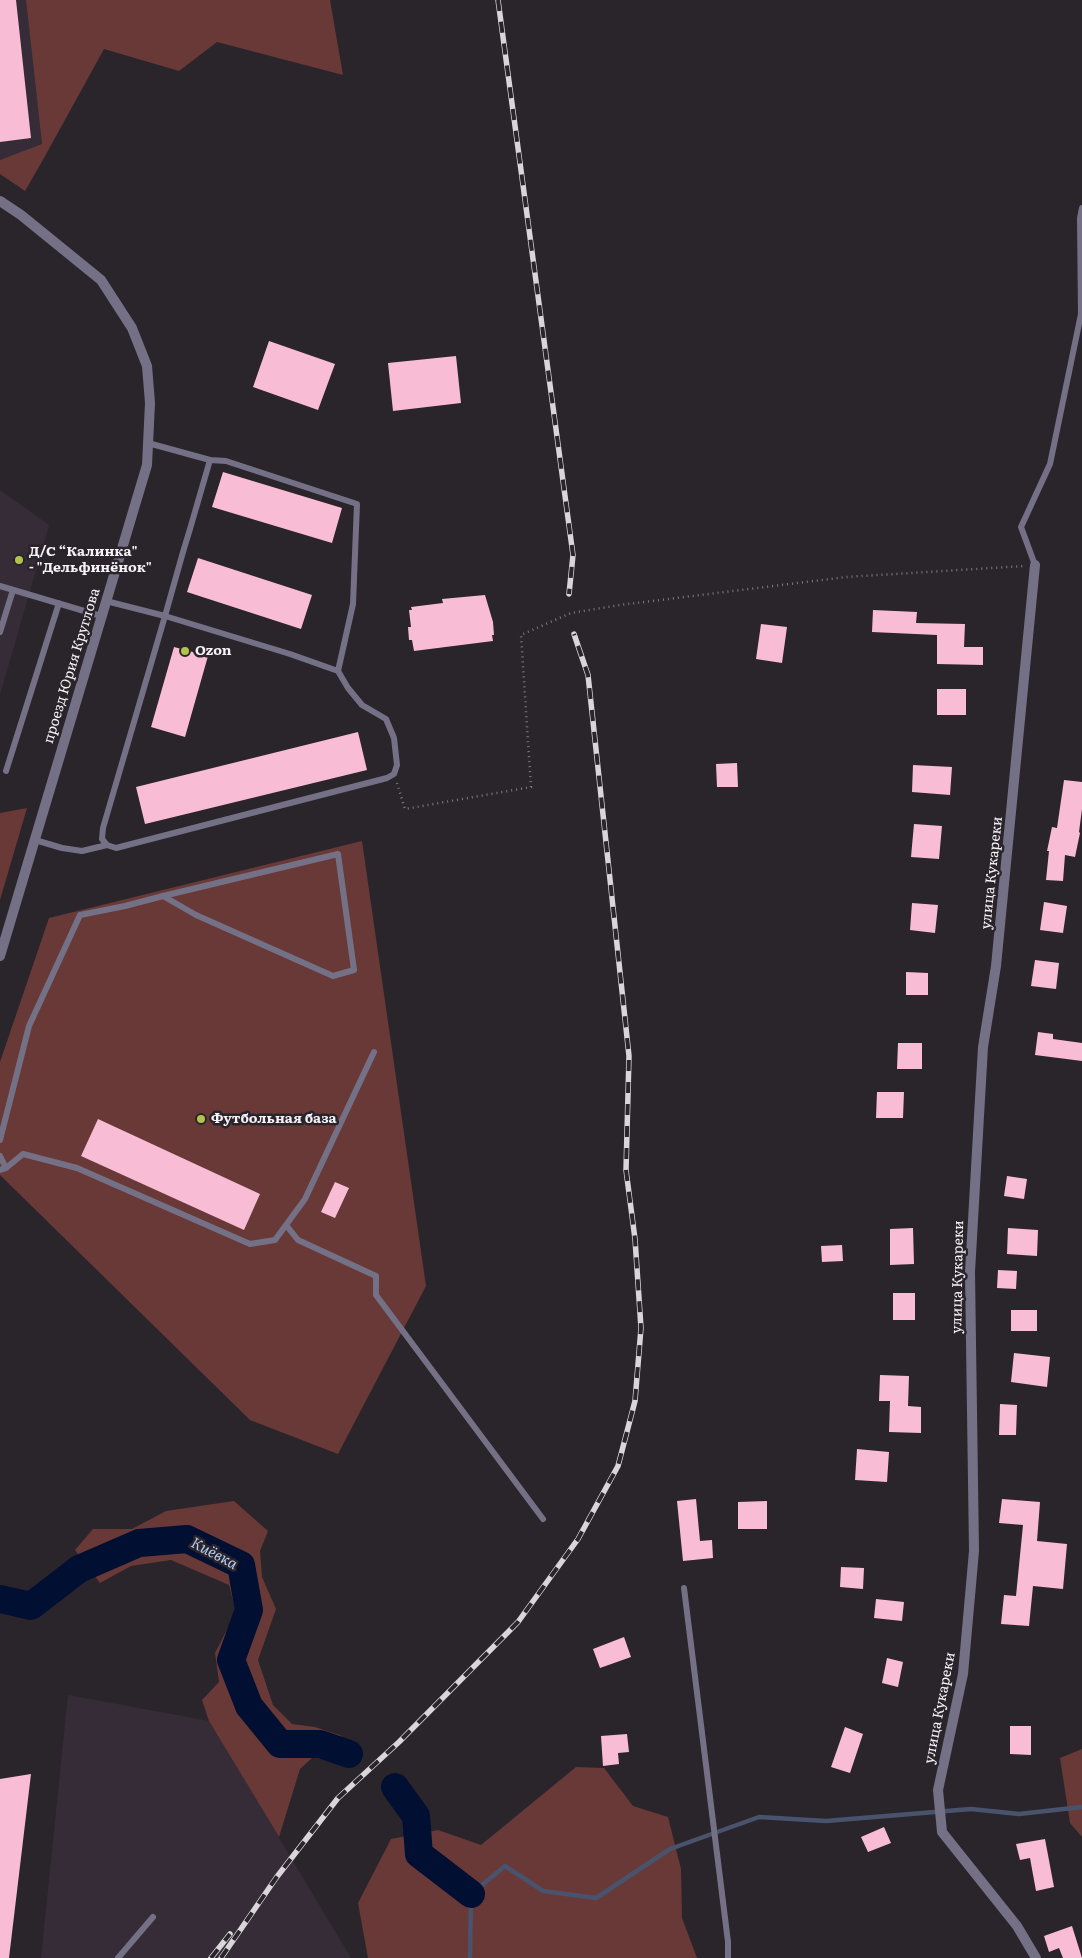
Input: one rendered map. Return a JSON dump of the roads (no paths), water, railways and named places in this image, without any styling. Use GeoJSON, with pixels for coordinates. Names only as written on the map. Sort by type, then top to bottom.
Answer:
{"type":"FeatureCollection","features":[{"type":"Feature","properties":{"kind":"street","name":"проезд Юрия Круглова"},"geometry":{"type":"LineString","coordinates":[[0,200],[101,280],[132,328],[147,366],[150,403],[146,465],[0,956]]}},
{"type":"Feature","properties":{"kind":"street","name":"улица Кукареки"},"geometry":{"type":"LineString","coordinates":[[1036,566],[996,966],[983,1056],[970,1272],[974,1551],[963,1674],[938,1790],[942,1832],[1017,1926],[1036,1958]]}},
{"type":"Feature","properties":{"kind":"lane"},"geometry":{"type":"LineString","coordinates":[[1036,566],[1021,527],[1050,464],[1081,314],[1080,218],[1082,208]]}},
{"type":"Feature","properties":{"kind":"lane"},"geometry":{"type":"LineString","coordinates":[[148,443],[210,460],[226,461],[357,504],[354,604],[338,671]]}},
{"type":"Feature","properties":{"kind":"lane"},"geometry":{"type":"LineString","coordinates":[[106,601],[164,616],[290,654],[338,671],[348,688],[362,705],[386,719],[394,738],[397,766],[394,774],[387,778],[116,848],[107,845],[102,839],[103,828],[164,616],[210,460]]}},
{"type":"Feature","properties":{"kind":"lane"},"geometry":{"type":"LineString","coordinates":[[0,586],[102,616]]}},
{"type":"Feature","properties":{"kind":"lane"},"geometry":{"type":"LineString","coordinates":[[0,632],[13,590]]}},
{"type":"Feature","properties":{"kind":"lane"},"geometry":{"type":"LineString","coordinates":[[6,771],[59,603]]}},
{"type":"Feature","properties":{"kind":"lane"},"geometry":{"type":"LineString","coordinates":[[35,840],[82,851],[107,845]]}},
{"type":"Feature","properties":{"kind":"lane"},"geometry":{"type":"LineString","coordinates":[[0,1140],[29,1026],[80,915],[125,906],[163,896],[338,854],[354,970],[333,976],[196,915],[163,896]]}},
{"type":"Feature","properties":{"kind":"lane"},"geometry":{"type":"LineString","coordinates":[[0,1156],[3,1169],[23,1154],[77,1168],[250,1244],[275,1240],[305,1200],[374,1052]]}},
{"type":"Feature","properties":{"kind":"lane"},"geometry":{"type":"LineString","coordinates":[[286,1224],[298,1240],[376,1276],[376,1294],[543,1519]]}},
{"type":"Feature","properties":{"kind":"lane"},"geometry":{"type":"LineString","coordinates":[[684,1588],[728,1942],[728,1958]]}},
{"type":"Feature","properties":{"kind":"lane"},"geometry":{"type":"LineString","coordinates":[[118,1958],[153,1917]]}},
{"type":"Feature","properties":{"kind":"waterway","name":"Киёвка"},"geometry":{"type":"LineString","coordinates":[[0,1599],[31,1606],[79,1569],[139,1543],[187,1539],[241,1565],[249,1610],[231,1660],[249,1706],[280,1744],[320,1744],[349,1754]]}},
{"type":"Feature","properties":{"kind":"waterway","name":"Киёвка"},"geometry":{"type":"LineString","coordinates":[[395,1787],[416,1816],[419,1854],[471,1894]]}},
{"type":"Feature","properties":{"kind":"waterway"},"geometry":{"type":"LineString","coordinates":[[470,1958],[471,1894],[505,1866],[543,1891],[596,1898],[670,1849],[759,1817],[826,1821],[971,1809],[1019,1814],[1082,1807]]}},
{"type":"Feature","properties":{"kind":"railway"},"geometry":{"type":"LineString","coordinates":[[498,0],[573,555],[569,594]]}},
{"type":"Feature","properties":{"kind":"railway"},"geometry":{"type":"LineString","coordinates":[[221,1958],[276,1878],[338,1798],[399,1742],[518,1622],[578,1539],[618,1466],[635,1401],[641,1328],[635,1239],[626,1170],[629,1056],[588,675],[574,634]]}},
{"type":"Feature","properties":{"kind":"railway"},"geometry":{"type":"LineString","coordinates":[[211,1958],[230,1934]]}},
{"type":"Feature","properties":{"kind":"place","name":"Д/С “Калинка\" - \"Дельфинёнок\""},"geometry":{"type":"Point","coordinates":[19,560]}},
{"type":"Feature","properties":{"kind":"place","name":"Ozon"},"geometry":{"type":"Point","coordinates":[185,651]}},
{"type":"Feature","properties":{"kind":"place","name":"Футбольная база"},"geometry":{"type":"Point","coordinates":[201,1119]}}]}
